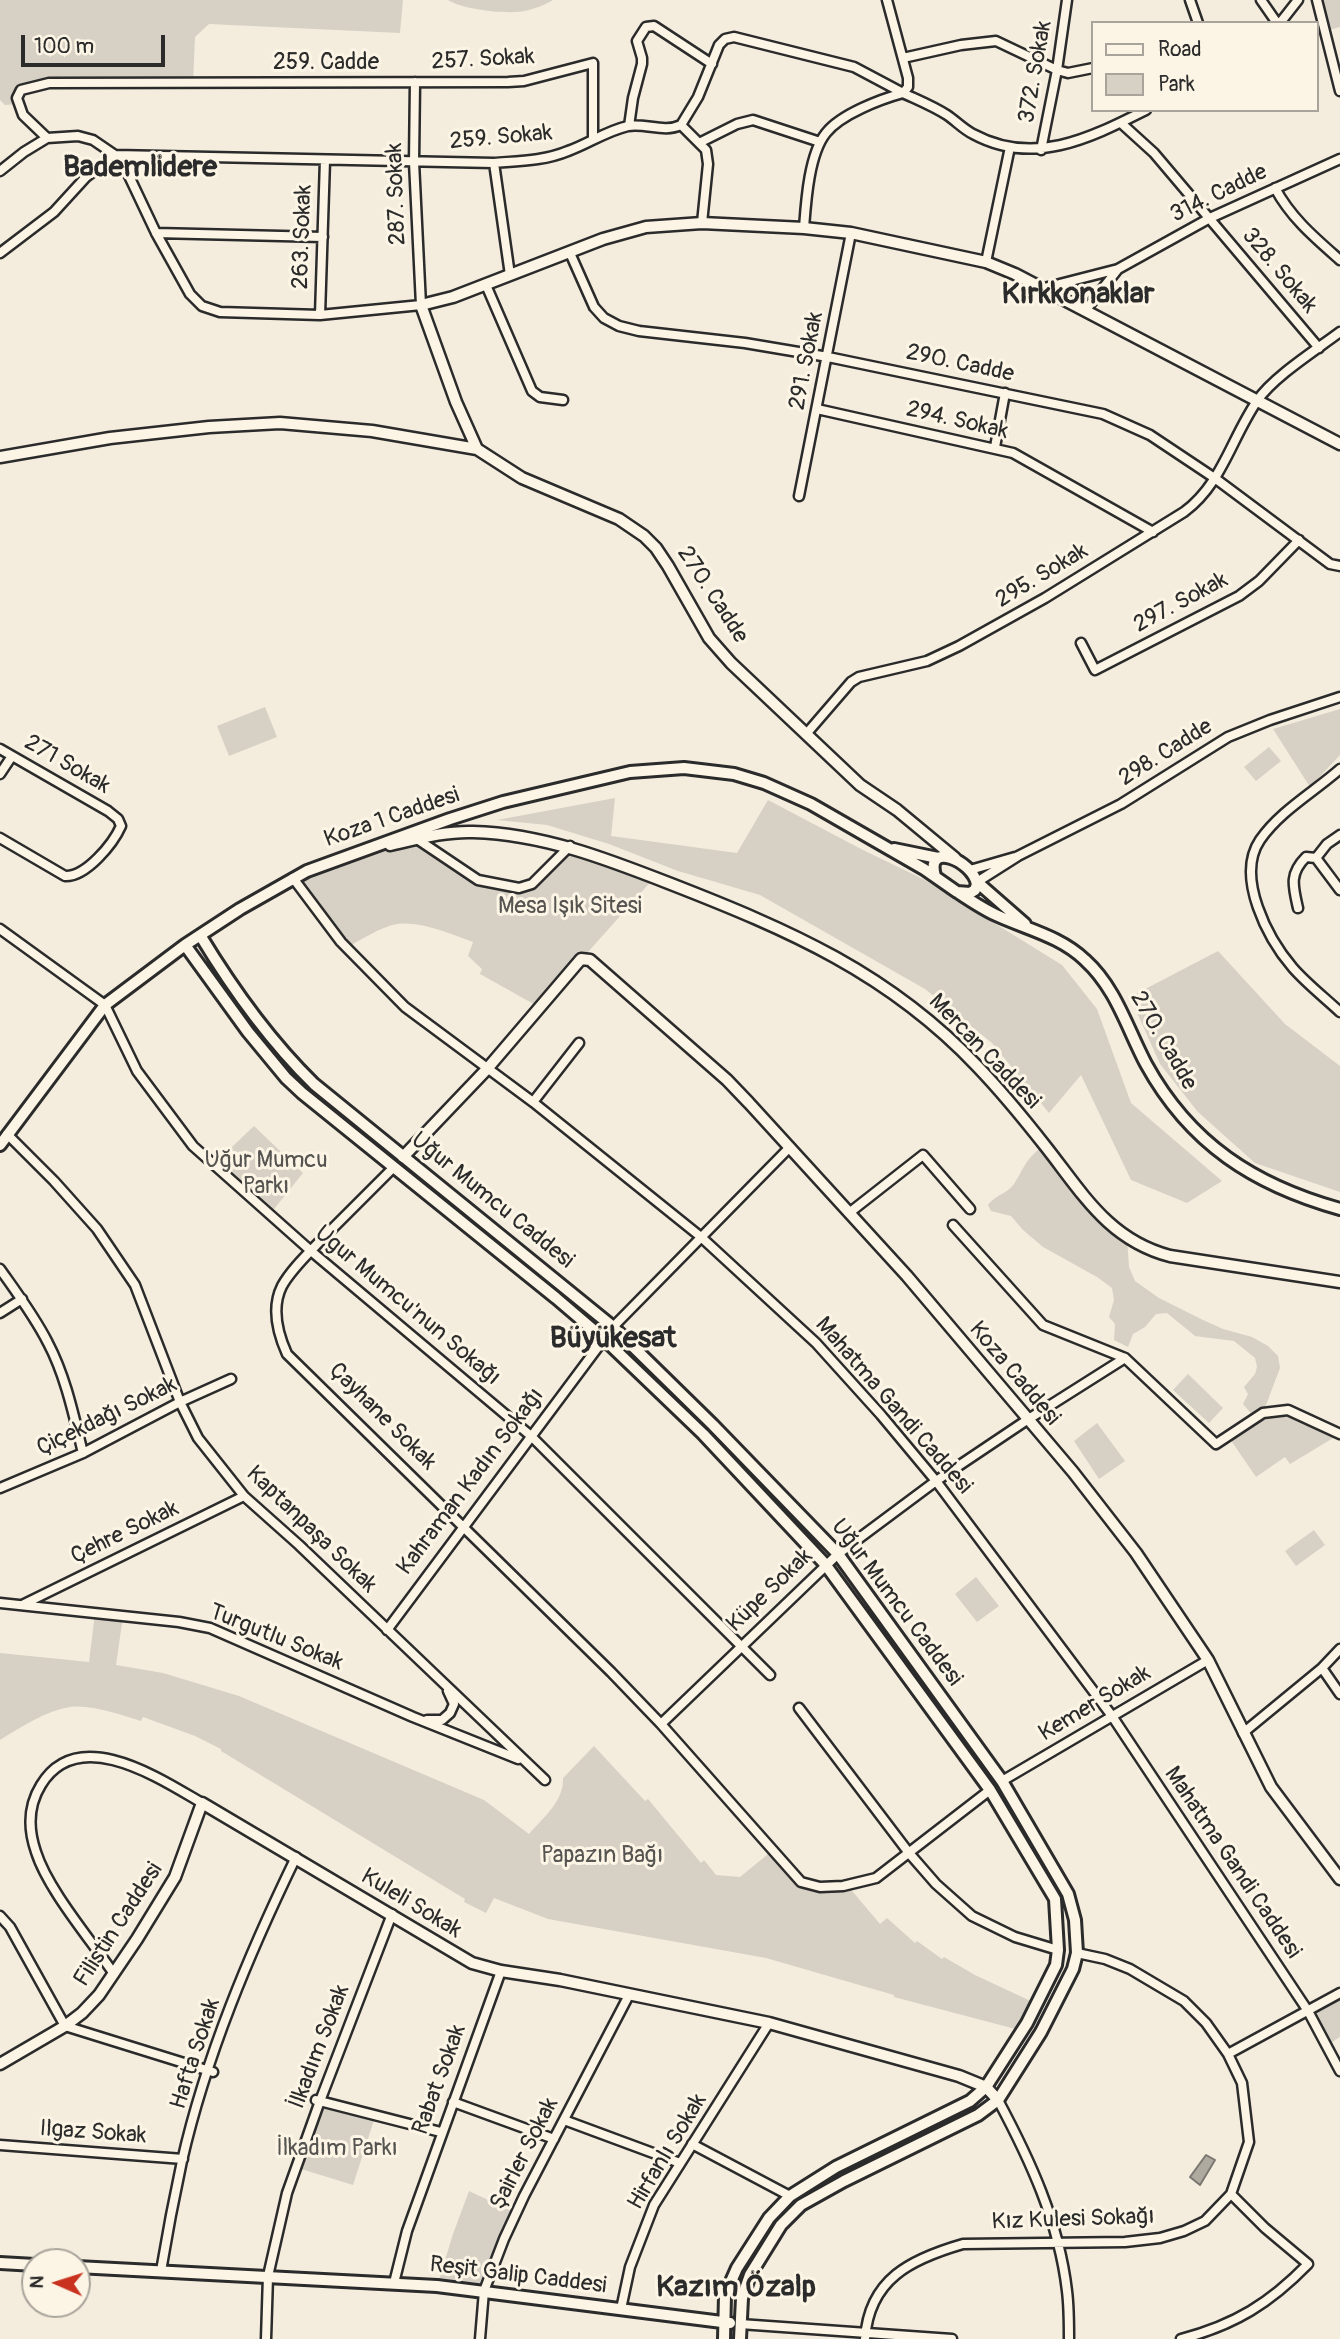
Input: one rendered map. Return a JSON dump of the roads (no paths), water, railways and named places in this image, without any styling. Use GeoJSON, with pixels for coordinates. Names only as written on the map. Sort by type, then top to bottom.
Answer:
{"type":"FeatureCollection","features":[{"type":"Feature","properties":{"kind":"main road","name":"Koza 1 Caddesi"},"geometry":{"type":"LineString","coordinates":[[0,1145],[4,1130],[105,1005],[185,945],[293,878],[334,860],[372,849],[450,818],[503,802],[630,772],[684,768],[734,774],[764,783],[811,804],[935,876]]}},
{"type":"Feature","properties":{"kind":"main road"},"geometry":{"type":"LineString","coordinates":[[887,848],[956,859]]}},
{"type":"Feature","properties":{"kind":"main road"},"geometry":{"type":"LineString","coordinates":[[935,876],[933,868],[938,858]]}},
{"type":"Feature","properties":{"kind":"main road","name":"270. Cadde"},"geometry":{"type":"LineString","coordinates":[[956,859],[970,870],[977,882],[1027,926]]}},
{"type":"Feature","properties":{"kind":"main road","name":"270. Cadde"},"geometry":{"type":"LineString","coordinates":[[935,876],[995,914],[1067,946],[1084,959],[1104,979],[1158,1084],[1216,1151],[1254,1176],[1340,1209]]}},
{"type":"Feature","properties":{"kind":"main road"},"geometry":{"type":"LineString","coordinates":[[957,892],[972,892],[977,882]]}},
{"type":"Feature","properties":{"kind":"main road","name":"Uğur Mumcu Caddesi"},"geometry":{"type":"LineString","coordinates":[[200,935],[260,1023],[298,1069],[354,1118],[613,1327],[838,1554],[1002,1782],[1068,1894],[1075,1920],[1077,1953],[1073,1969],[1041,2032],[998,2100],[978,2115],[801,2205],[782,2225],[750,2275],[742,2298],[740,2339]]}},
{"type":"Feature","properties":{"kind":"main road","name":"Uğur Mumcu Caddesi"},"geometry":{"type":"LineString","coordinates":[[185,945],[248,1032],[286,1078],[324,1113],[491,1244],[604,1339],[703,1434],[825,1564],[990,1790],[1055,1899],[1058,1921],[1056,1965],[1027,2024],[986,2087],[970,2101],[875,2147],[790,2196],[769,2218],[737,2268],[725,2295],[724,2339]]}},
{"type":"Feature","properties":{"kind":"main road","name":"Çayhane Sokak"},"geometry":{"type":"LineString","coordinates":[[393,1168],[404,1157]]}},
{"type":"Feature","properties":{"kind":"main road","name":"Kahraman Kadın Sokağı"},"geometry":{"type":"LineString","coordinates":[[604,1339],[613,1327]]}},
{"type":"Feature","properties":{"kind":"main road"},"geometry":{"type":"LineString","coordinates":[[990,1790],[1002,1782]]}},
{"type":"Feature","properties":{"kind":"main road"},"geometry":{"type":"LineString","coordinates":[[0,2263],[21,2264]]}},
{"type":"Feature","properties":{"kind":"main road","name":"Reşit Galip Caddesi"},"geometry":{"type":"LineString","coordinates":[[91,2268],[394,2283],[484,2291],[740,2324]]}},
{"type":"Feature","properties":{"kind":"street"},"geometry":{"type":"LineString","coordinates":[[804,228],[810,182],[820,142],[834,125],[883,99],[903,93],[908,87],[908,78],[887,0]]}},
{"type":"Feature","properties":{"kind":"street","name":"372. Sokak"},"geometry":{"type":"LineString","coordinates":[[1041,150],[1057,70],[1067,0]]}},
{"type":"Feature","properties":{"kind":"street"},"geometry":{"type":"LineString","coordinates":[[1191,0],[1197,21]]}},
{"type":"Feature","properties":{"kind":"street"},"geometry":{"type":"LineString","coordinates":[[1261,0],[1277,21]]}},
{"type":"Feature","properties":{"kind":"street"},"geometry":{"type":"LineString","coordinates":[[1280,21],[1298,0]]}},
{"type":"Feature","properties":{"kind":"street"},"geometry":{"type":"LineString","coordinates":[[1317,0],[1340,91]]}},
{"type":"Feature","properties":{"kind":"street"},"geometry":{"type":"LineString","coordinates":[[629,126],[642,64],[637,41],[646,27],[654,26],[712,64]]}},
{"type":"Feature","properties":{"kind":"street"},"geometry":{"type":"LineString","coordinates":[[702,223],[708,164],[706,150],[701,142],[681,125],[698,97],[719,45],[725,39],[734,37],[845,64],[946,115],[977,137],[1010,147],[1041,150],[1077,141],[1142,112]]}},
{"type":"Feature","properties":{"kind":"street"},"geometry":{"type":"LineString","coordinates":[[903,58],[973,43],[996,41],[1057,70],[1068,73],[1092,68]]}},
{"type":"Feature","properties":{"kind":"street","name":"257. Sokak"},"geometry":{"type":"LineString","coordinates":[[415,82],[524,81],[593,62],[593,139]]}},
{"type":"Feature","properties":{"kind":"street","name":"259. Cadde"},"geometry":{"type":"LineString","coordinates":[[47,138],[23,116],[17,98],[21,90],[49,83],[415,82]]}},
{"type":"Feature","properties":{"kind":"street","name":"287. Sokak"},"geometry":{"type":"LineString","coordinates":[[415,82],[414,162],[421,304]]}},
{"type":"Feature","properties":{"kind":"street"},"geometry":{"type":"LineString","coordinates":[[701,142],[737,124],[753,120],[820,142]]}},
{"type":"Feature","properties":{"kind":"street","name":"328. Sokak"},"geometry":{"type":"LineString","coordinates":[[1121,122],[1154,153],[1319,348]]}},
{"type":"Feature","properties":{"kind":"street","name":"259. Sokak"},"geometry":{"type":"LineString","coordinates":[[116,155],[494,163],[544,159],[629,126],[667,129],[681,125]]}},
{"type":"Feature","properties":{"kind":"street"},"geometry":{"type":"LineString","coordinates":[[0,171],[47,138],[78,136],[93,140],[116,155],[190,294],[202,306],[220,312],[320,315],[453,298],[613,235],[646,227],[702,223],[851,233],[986,262],[1044,288],[1085,312],[1340,444]]}},
{"type":"Feature","properties":{"kind":"street"},"geometry":{"type":"LineString","coordinates":[[986,262],[1010,147]]}},
{"type":"Feature","properties":{"kind":"street"},"geometry":{"type":"LineString","coordinates":[[0,253],[54,212],[86,177],[116,155]]}},
{"type":"Feature","properties":{"kind":"street","name":"314. Cadde"},"geometry":{"type":"LineString","coordinates":[[1118,269],[1210,218],[1340,159]]}},
{"type":"Feature","properties":{"kind":"street","name":"263. Sokak"},"geometry":{"type":"LineString","coordinates":[[320,315],[325,160]]}},
{"type":"Feature","properties":{"kind":"street"},"geometry":{"type":"LineString","coordinates":[[494,163],[510,275]]}},
{"type":"Feature","properties":{"kind":"street"},"geometry":{"type":"LineString","coordinates":[[1275,188],[1296,219],[1340,260]]}},
{"type":"Feature","properties":{"kind":"street"},"geometry":{"type":"LineString","coordinates":[[156,233],[323,237]]}},
{"type":"Feature","properties":{"kind":"street","name":"291. Sokak"},"geometry":{"type":"LineString","coordinates":[[799,496],[851,233]]}},
{"type":"Feature","properties":{"kind":"street","name":"290. Cadde"},"geometry":{"type":"LineString","coordinates":[[570,253],[594,307],[604,318],[619,326],[828,357],[1103,414],[1150,435],[1216,479],[1330,564],[1340,566]]}},
{"type":"Feature","properties":{"kind":"street"},"geometry":{"type":"LineString","coordinates":[[1044,288],[1118,269]]}},
{"type":"Feature","properties":{"kind":"street"},"geometry":{"type":"LineString","coordinates":[[1085,312],[1118,269]]}},
{"type":"Feature","properties":{"kind":"street"},"geometry":{"type":"LineString","coordinates":[[486,285],[532,391],[540,397],[564,400]]}},
{"type":"Feature","properties":{"kind":"street"},"geometry":{"type":"LineString","coordinates":[[421,304],[456,402],[477,449]]}},
{"type":"Feature","properties":{"kind":"street","name":"295. Sokak"},"geometry":{"type":"LineString","coordinates":[[807,733],[851,682],[859,677],[910,667],[958,646],[1045,598],[1199,501],[1216,479],[1257,401],[1267,388],[1340,332]]}},
{"type":"Feature","properties":{"kind":"street"},"geometry":{"type":"LineString","coordinates":[[995,447],[1005,393]]}},
{"type":"Feature","properties":{"kind":"street","name":"294. Sokak"},"geometry":{"type":"LineString","coordinates":[[817,409],[1013,453],[1153,532]]}},
{"type":"Feature","properties":{"kind":"street"},"geometry":{"type":"LineString","coordinates":[[0,457],[110,438],[209,427],[280,423],[372,431],[477,449]]}},
{"type":"Feature","properties":{"kind":"street","name":"270. Cadde"},"geometry":{"type":"LineString","coordinates":[[477,449],[522,478],[619,519],[644,536],[656,548],[718,649],[860,785],[956,859]]}},
{"type":"Feature","properties":{"kind":"street","name":"297. Sokak"},"geometry":{"type":"LineString","coordinates":[[1081,643],[1095,670],[1239,596],[1299,540]]}},
{"type":"Feature","properties":{"kind":"street","name":"298. Cadde"},"geometry":{"type":"LineString","coordinates":[[1018,856],[1121,804],[1228,737],[1270,720],[1340,698]]}},
{"type":"Feature","properties":{"kind":"street","name":"271 Sokak"},"geometry":{"type":"LineString","coordinates":[[0,750],[108,811],[118,819],[121,826],[118,834],[86,870],[72,877],[65,876],[0,838]]}},
{"type":"Feature","properties":{"kind":"street"},"geometry":{"type":"LineString","coordinates":[[0,774],[12,756]]}},
{"type":"Feature","properties":{"kind":"street"},"geometry":{"type":"LineString","coordinates":[[1340,769],[1271,825],[1258,843],[1252,866],[1255,899],[1282,953],[1306,982],[1340,1012]]}},
{"type":"Feature","properties":{"kind":"street"},"geometry":{"type":"LineString","coordinates":[[920,829],[930,844],[928,852],[922,855]]}},
{"type":"Feature","properties":{"kind":"street","name":"Mercan Caddesi"},"geometry":{"type":"LineString","coordinates":[[372,849],[456,832],[492,833],[570,846],[767,922],[837,957],[881,984],[929,1019],[1017,1111],[1090,1205],[1116,1230],[1137,1244],[1181,1258],[1340,1282]]}},
{"type":"Feature","properties":{"kind":"street"},"geometry":{"type":"LineString","coordinates":[[1316,859],[1327,844],[1340,835]]}},
{"type":"Feature","properties":{"kind":"street"},"geometry":{"type":"LineString","coordinates":[[417,839],[478,880],[519,887],[532,884],[570,846]]}},
{"type":"Feature","properties":{"kind":"street"},"geometry":{"type":"LineString","coordinates":[[970,870],[1018,856]]}},
{"type":"Feature","properties":{"kind":"street"},"geometry":{"type":"LineString","coordinates":[[977,882],[1018,856]]}},
{"type":"Feature","properties":{"kind":"street"},"geometry":{"type":"LineString","coordinates":[[1298,908],[1292,881],[1294,872],[1306,857],[1316,859],[1340,890]]}},
{"type":"Feature","properties":{"kind":"street","name":"Mahatma Gandi Caddesi"},"geometry":{"type":"LineString","coordinates":[[293,878],[341,942],[372,976],[415,1016],[533,1102],[701,1237],[825,1352],[936,1481],[1112,1716],[1308,2011],[1340,2071]]}},
{"type":"Feature","properties":{"kind":"street"},"geometry":{"type":"LineString","coordinates":[[0,929],[105,1005]]}},
{"type":"Feature","properties":{"kind":"street","name":"Çayhane Sokak"},"geometry":{"type":"LineString","coordinates":[[404,1157],[487,1069],[581,959]]}},
{"type":"Feature","properties":{"kind":"street","name":"Koza Caddesi"},"geometry":{"type":"LineString","coordinates":[[581,959],[590,960],[727,1080],[907,1276],[1073,1472],[1136,1553],[1208,1660],[1271,1787],[1340,1879]]}},
{"type":"Feature","properties":{"kind":"street","name":"Ugur Mumcu'nun Sokağı"},"geometry":{"type":"LineString","coordinates":[[105,1005],[137,1071],[193,1146],[311,1251],[531,1436],[770,1675]]}},
{"type":"Feature","properties":{"kind":"street"},"geometry":{"type":"LineString","coordinates":[[533,1102],[579,1043]]}},
{"type":"Feature","properties":{"kind":"street","name":"Kaptanpaşa Sokak"},"geometry":{"type":"LineString","coordinates":[[4,1130],[97,1229],[135,1285],[180,1402],[198,1438],[244,1496],[545,1780]]}},
{"type":"Feature","properties":{"kind":"street","name":"Kahraman Kadın Sokağı"},"geometry":{"type":"LineString","coordinates":[[613,1327],[790,1147]]}},
{"type":"Feature","properties":{"kind":"street"},"geometry":{"type":"LineString","coordinates":[[849,1213],[923,1155],[970,1209]]}},
{"type":"Feature","properties":{"kind":"street","name":"Çayhane Sokak"},"geometry":{"type":"LineString","coordinates":[[393,1168],[311,1251],[281,1287],[277,1302],[280,1338],[288,1354],[611,1672],[661,1724],[801,1882],[820,1888],[876,1878],[909,1853]]}},
{"type":"Feature","properties":{"kind":"street"},"geometry":{"type":"LineString","coordinates":[[953,1224],[1043,1325],[1125,1358],[1216,1444],[1262,1413],[1288,1410],[1340,1434]]}},
{"type":"Feature","properties":{"kind":"street"},"geometry":{"type":"LineString","coordinates":[[0,1269],[49,1344],[69,1399],[83,1453]]}},
{"type":"Feature","properties":{"kind":"street"},"geometry":{"type":"LineString","coordinates":[[0,1313],[22,1299]]}},
{"type":"Feature","properties":{"kind":"street","name":"Kahraman Kadın Sokağı"},"geometry":{"type":"LineString","coordinates":[[387,1630],[604,1339]]}},
{"type":"Feature","properties":{"kind":"street","name":"Küpe Sokak"},"geometry":{"type":"LineString","coordinates":[[661,1724],[825,1564],[936,1481],[1125,1358]]}},
{"type":"Feature","properties":{"kind":"street","name":"Çiçekdağı Sokak"},"geometry":{"type":"LineString","coordinates":[[0,1488],[83,1453],[180,1402],[231,1379]]}},
{"type":"Feature","properties":{"kind":"street","name":"Çehre Sokak"},"geometry":{"type":"LineString","coordinates":[[22,1605],[244,1496]]}},
{"type":"Feature","properties":{"kind":"street","name":"Turgutlu Sokak"},"geometry":{"type":"LineString","coordinates":[[0,1603],[179,1622],[210,1628],[413,1717],[524,1761]]}},
{"type":"Feature","properties":{"kind":"street"},"geometry":{"type":"LineString","coordinates":[[1243,1733],[1322,1668],[1340,1648]]}},
{"type":"Feature","properties":{"kind":"street","name":"Kemer Sokak"},"geometry":{"type":"LineString","coordinates":[[1002,1782],[1208,1660]]}},
{"type":"Feature","properties":{"kind":"street"},"geometry":{"type":"LineString","coordinates":[[1322,1668],[1340,1694]]}},
{"type":"Feature","properties":{"kind":"street"},"geometry":{"type":"LineString","coordinates":[[413,1717],[442,1720],[450,1713],[454,1704],[442,1683]]}},
{"type":"Feature","properties":{"kind":"street"},"geometry":{"type":"LineString","coordinates":[[799,1708],[909,1853],[936,1884],[972,1916],[1015,1937],[1058,1950]]}},
{"type":"Feature","properties":{"kind":"street","name":"Kuleli Sokak"},"geometry":{"type":"LineString","coordinates":[[114,1974],[48,1879],[36,1855],[30,1831],[32,1808],[40,1787],[51,1771],[69,1760],[98,1756],[138,1767],[296,1857],[472,1963],[769,2024],[959,2076],[986,2087],[998,2100]]}},
{"type":"Feature","properties":{"kind":"street"},"geometry":{"type":"LineString","coordinates":[[909,1853],[990,1790]]}},
{"type":"Feature","properties":{"kind":"street","name":"Filistin Caddesi"},"geometry":{"type":"LineString","coordinates":[[1,2060],[65,2026],[99,1995],[175,1877],[202,1803]]}},
{"type":"Feature","properties":{"kind":"street","name":"Hafta Sokak"},"geometry":{"type":"LineString","coordinates":[[161,2272],[183,2159],[211,2071],[256,1944],[296,1857]]}},
{"type":"Feature","properties":{"kind":"street","name":"İlkadım Sokak"},"geometry":{"type":"LineString","coordinates":[[266,2339],[268,2276],[287,2193],[318,2100],[391,1914]]}},
{"type":"Feature","properties":{"kind":"street"},"geometry":{"type":"LineString","coordinates":[[0,1916],[10,1927],[65,2026],[211,2071]]}},
{"type":"Feature","properties":{"kind":"street","name":"Kız Kulesi Sokağı"},"geometry":{"type":"LineString","coordinates":[[865,2336],[869,2313],[876,2296],[894,2276],[915,2261],[962,2244],[1125,2242],[1160,2238],[1205,2221],[1231,2194],[1249,2142],[1242,2083],[1228,2054],[1206,2023],[1184,2001],[1130,1969],[1105,1959],[1077,1953]]}},
{"type":"Feature","properties":{"kind":"street","name":"Rabat Sokak"},"geometry":{"type":"LineString","coordinates":[[394,2283],[407,2231],[501,1971]]}},
{"type":"Feature","properties":{"kind":"street"},"geometry":{"type":"LineString","coordinates":[[1228,2054],[1340,1993]]}},
{"type":"Feature","properties":{"kind":"street","name":"Şairler Sokak"},"geometry":{"type":"LineString","coordinates":[[480,2339],[484,2291],[504,2239],[629,1995]]}},
{"type":"Feature","properties":{"kind":"street","name":"Hirfanlı Sokak"},"geometry":{"type":"LineString","coordinates":[[621,2309],[630,2267],[654,2205],[769,2024]]}},
{"type":"Feature","properties":{"kind":"street"},"geometry":{"type":"LineString","coordinates":[[318,2100],[441,2133]]}},
{"type":"Feature","properties":{"kind":"street"},"geometry":{"type":"LineString","coordinates":[[998,2100],[1044,2198],[1058,2243],[1067,2290],[1069,2339]]}},
{"type":"Feature","properties":{"kind":"street"},"geometry":{"type":"LineString","coordinates":[[453,2102],[554,2139]]}},
{"type":"Feature","properties":{"kind":"street"},"geometry":{"type":"LineString","coordinates":[[564,2120],[680,2163]]}},
{"type":"Feature","properties":{"kind":"street"},"geometry":{"type":"LineString","coordinates":[[692,2144],[790,2196]]}},
{"type":"Feature","properties":{"kind":"street","name":"Ilgaz Sokak"},"geometry":{"type":"LineString","coordinates":[[0,2145],[183,2159]]}},
{"type":"Feature","properties":{"kind":"street"},"geometry":{"type":"LineString","coordinates":[[1181,2339],[1222,2327],[1251,2312],[1282,2290],[1308,2264],[1265,2228],[1231,2194]]}},
{"type":"Feature","properties":{"kind":"street","name":"Reşit Galip Caddesi"},"geometry":{"type":"LineString","coordinates":[[740,2324],[865,2336],[952,2339]]}},
{"type":"Feature","properties":{"kind":"district","name":"Bademlidere"},"geometry":{"type":"Point","coordinates":[140,168]}},
{"type":"Feature","properties":{"kind":"district","name":"Kırkkonaklar"},"geometry":{"type":"Point","coordinates":[1078,295]}},
{"type":"Feature","properties":{"kind":"district","name":"Büyükesat"},"geometry":{"type":"Point","coordinates":[613,1339]}},
{"type":"Feature","properties":{"kind":"district","name":"Kazım Özalp"},"geometry":{"type":"Point","coordinates":[736,2288]}},
{"type":"Feature","properties":{"kind":"park label","name":"Mesa Işık Sitesi"},"geometry":{"type":"Point","coordinates":[570,907]}},
{"type":"Feature","properties":{"kind":"park label","name":"Uğur Mumcu Parkı"},"geometry":{"type":"Point","coordinates":[266,1174]}},
{"type":"Feature","properties":{"kind":"park label","name":"Papazın Bağı"},"geometry":{"type":"Point","coordinates":[602,1856]}},
{"type":"Feature","properties":{"kind":"park label","name":"İlkadım Parkı"},"geometry":{"type":"Point","coordinates":[337,2149]}}]}
